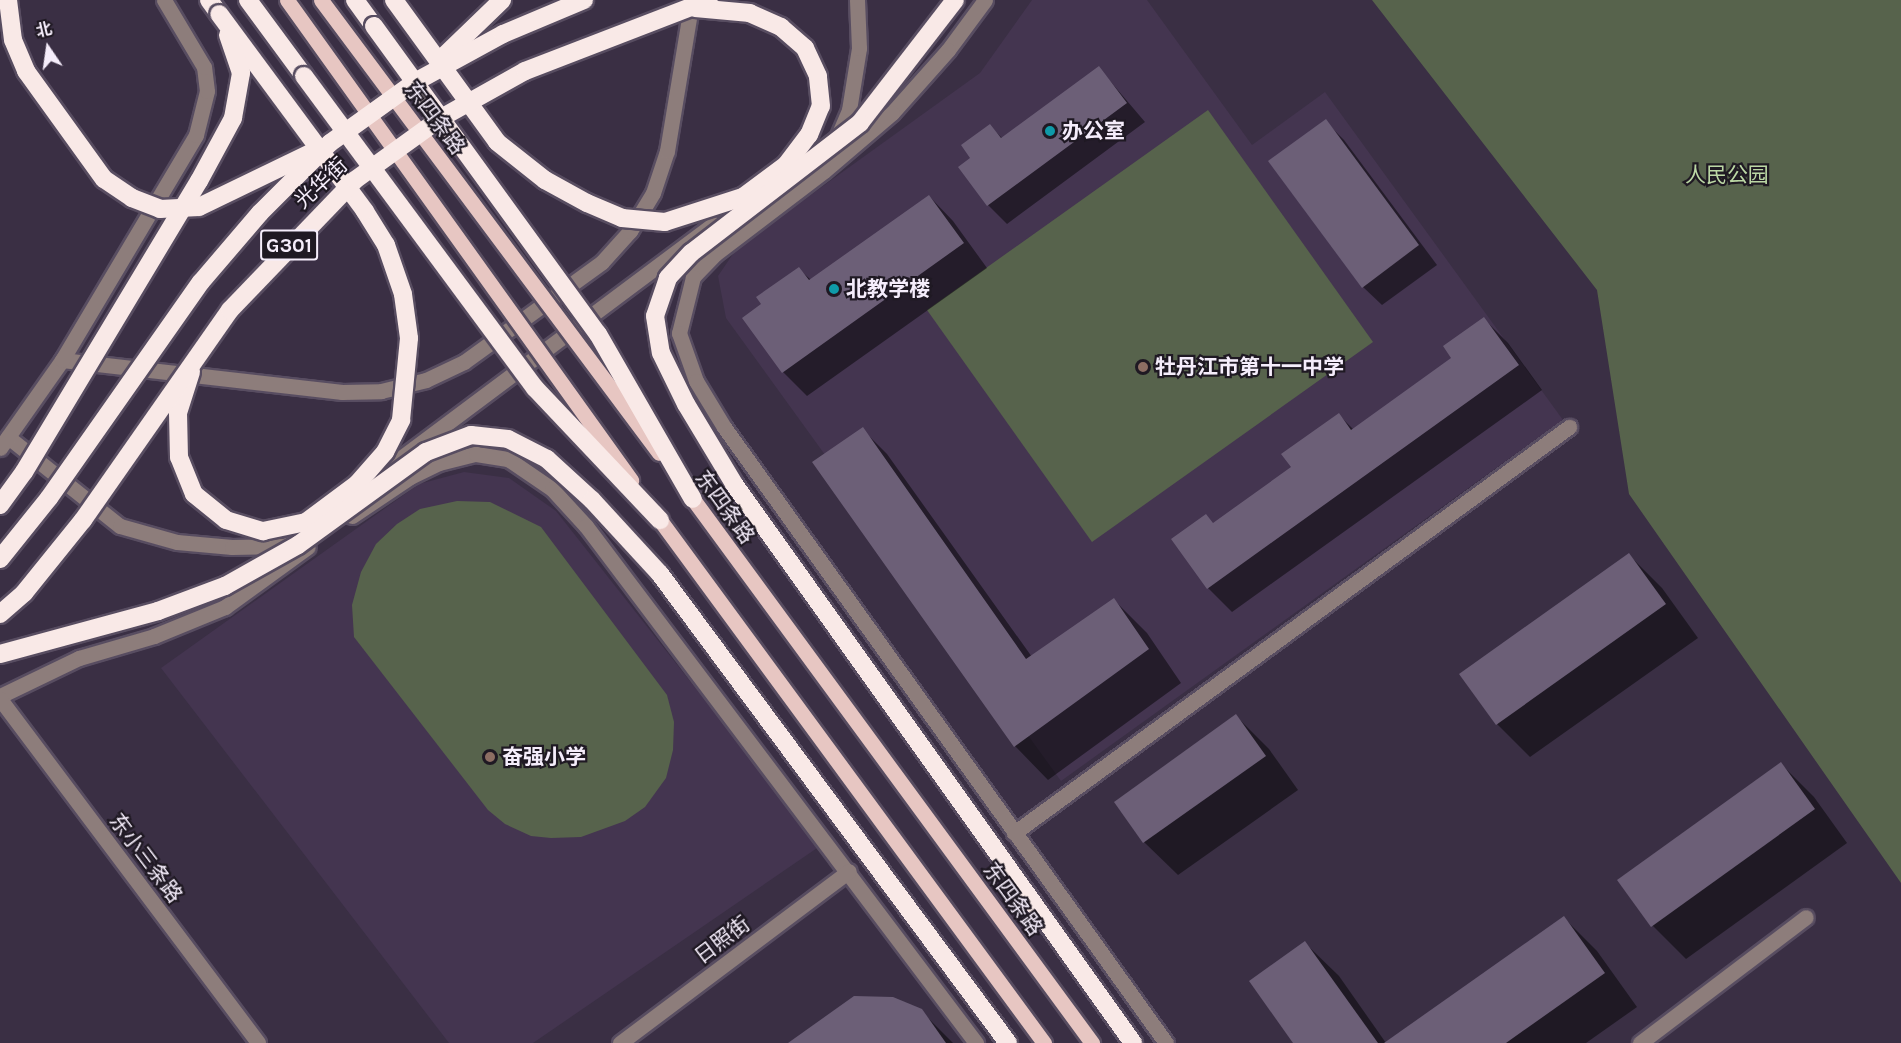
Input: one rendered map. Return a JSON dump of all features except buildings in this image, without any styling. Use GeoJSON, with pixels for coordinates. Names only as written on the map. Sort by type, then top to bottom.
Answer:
{"type":"FeatureCollection","features":[{"type":"Feature","properties":{"kind":"highway"},"geometry":{"type":"LineString","coordinates":[[9,0],[13,40],[26,71],[104,179],[132,198],[160,209],[199,207],[330,143]]}},
{"type":"Feature","properties":{"kind":"highway"},"geometry":{"type":"LineString","coordinates":[[248,0],[535,388],[660,520]]}},
{"type":"Feature","properties":{"kind":"highway"},"geometry":{"type":"LineString","coordinates":[[355,0],[598,334],[693,500]]}},
{"type":"Feature","properties":{"kind":"highway"},"geometry":{"type":"LineString","coordinates":[[394,0],[505,148],[545,180],[587,203],[622,218],[665,222],[743,197],[786,165],[809,135],[821,106],[818,76],[804,48],[781,27],[750,13],[690,4]]}},
{"type":"Feature","properties":{"kind":"highway"},"geometry":{"type":"LineString","coordinates":[[415,82],[480,25],[502,0]]}},
{"type":"Feature","properties":{"kind":"highway","name":"光华街"},"geometry":{"type":"LineString","coordinates":[[0,559],[49,498],[201,282],[260,213],[330,143],[415,82],[503,34],[584,0]]}},
{"type":"Feature","properties":{"kind":"highway","name":"光华街"},"geometry":{"type":"LineString","coordinates":[[0,614],[24,593],[82,520],[230,310],[296,236],[355,180],[422,132],[525,70],[690,4],[709,0]]}},
{"type":"Feature","properties":{"kind":"highway"},"geometry":{"type":"LineString","coordinates":[[955,0],[860,123],[691,253],[668,278],[655,316],[661,353],[686,404],[734,484],[1133,1043]]}},
{"type":"Feature","properties":{"kind":"highway"},"geometry":{"type":"LineString","coordinates":[[195,357],[178,413],[179,457],[194,494],[226,520],[263,531],[306,522],[357,484],[385,453],[401,420],[410,338],[403,294],[386,245],[365,211],[214,7]]}},
{"type":"Feature","properties":{"kind":"highway"},"geometry":{"type":"LineString","coordinates":[[0,505],[24,472],[187,201],[233,118],[241,74],[214,7]]}},
{"type":"Feature","properties":{"kind":"highway"},"geometry":{"type":"LineString","coordinates":[[0,654],[158,611],[225,586],[298,545],[426,452],[471,435],[508,439],[555,466],[592,500],[660,574],[1008,1043]]}},
{"type":"Feature","properties":{"kind":"main road"},"geometry":{"type":"LineString","coordinates":[[287,0],[660,520],[1044,1043]]}},
{"type":"Feature","properties":{"kind":"main road","name":"东四条路"},"geometry":{"type":"LineString","coordinates":[[321,0],[693,500],[1092,1043]]}},
{"type":"Feature","properties":{"kind":"street"},"geometry":{"type":"LineString","coordinates":[[164,0],[204,67],[207,91],[196,135],[62,360],[4,442],[120,526],[177,542],[232,547],[284,546],[331,530]]}},
{"type":"Feature","properties":{"kind":"street"},"geometry":{"type":"LineString","coordinates":[[824,171],[849,110],[859,48],[857,0]]}},
{"type":"Feature","properties":{"kind":"street"},"geometry":{"type":"LineString","coordinates":[[985,0],[948,50],[892,113],[824,171],[715,254],[693,277],[679,333],[696,381],[724,427],[1166,1043]]}},
{"type":"Feature","properties":{"kind":"street"},"geometry":{"type":"LineString","coordinates":[[62,360],[342,392],[381,391],[426,380],[464,362],[602,262],[630,231],[653,193],[667,151],[690,4]]}},
{"type":"Feature","properties":{"kind":"street"},"geometry":{"type":"LineString","coordinates":[[284,546],[841,129]]}},
{"type":"Feature","properties":{"kind":"street"},"geometry":{"type":"LineString","coordinates":[[1014,833],[1569,427]]}},
{"type":"Feature","properties":{"kind":"street"},"geometry":{"type":"LineString","coordinates":[[0,697],[79,658],[154,636],[225,607],[331,530],[410,477],[439,463],[476,454],[508,459],[533,473],[586,526],[849,871],[976,1043]]}},
{"type":"Feature","properties":{"kind":"street","name":"东小三条路"},"geometry":{"type":"LineString","coordinates":[[0,697],[258,1043]]}},
{"type":"Feature","properties":{"kind":"street","name":"日照街"},"geometry":{"type":"LineString","coordinates":[[620,1043],[849,871]]}},
{"type":"Feature","properties":{"kind":"street"},"geometry":{"type":"LineString","coordinates":[[1640,1043],[1806,917]]}},
{"type":"Feature","properties":{"kind":"shaded area","name":"牡丹江市第十一中学"},"geometry":{"type":"Polygon","coordinates":[[[1032,0],[1147,0],[1252,145],[1325,92],[1563,420],[1061,781],[726,318],[718,276],[737,248],[980,73],[1032,0]]]}},
{"type":"Feature","properties":{"kind":"shaded area","name":"奋强小学"},"geometry":{"type":"Polygon","coordinates":[[[464,472],[509,478],[556,511],[820,846],[533,1043],[449,1043],[161,668],[419,484],[464,472]]]}},
{"type":"Feature","properties":{"kind":"green space","name":"人民公园"},"geometry":{"type":"Polygon","coordinates":[[[1372,0],[1901,0],[1901,883],[1629,494],[1597,290],[1372,0]]]}},
{"type":"Feature","properties":{"kind":"green space"},"geometry":{"type":"Polygon","coordinates":[[[1208,110],[1373,342],[1092,542],[927,310],[1208,110]]]}},
{"type":"Feature","properties":{"kind":"green space"},"geometry":{"type":"Polygon","coordinates":[[[457,501],[490,502],[541,527],[667,695],[674,722],[673,750],[666,778],[645,807],[625,821],[581,837],[551,838],[531,836],[505,824],[488,810],[354,637],[352,605],[361,572],[376,544],[397,524],[420,509],[457,501]]]}},
{"type":"Feature","properties":{"kind":"place","name":"办公室"},"geometry":{"type":"Point","coordinates":[1050,131]}},
{"type":"Feature","properties":{"kind":"place","name":"北教学楼"},"geometry":{"type":"Point","coordinates":[834,289]}},
{"type":"Feature","properties":{"kind":"place","name":"牡丹江市第十一中学"},"geometry":{"type":"Point","coordinates":[1143,367]}},
{"type":"Feature","properties":{"kind":"place","name":"奋强小学"},"geometry":{"type":"Point","coordinates":[490,757]}}]}
